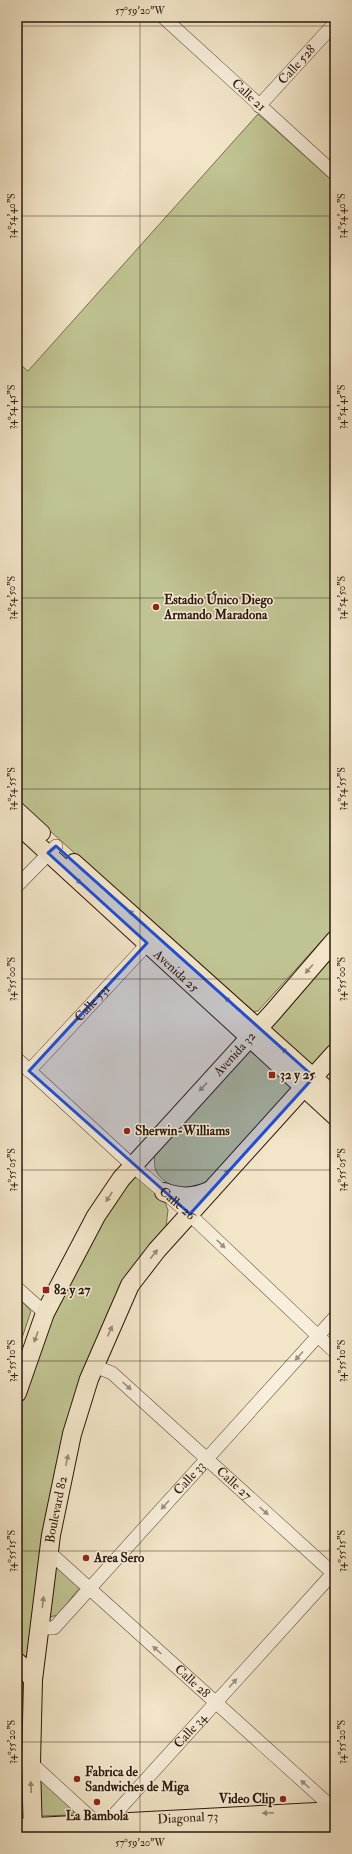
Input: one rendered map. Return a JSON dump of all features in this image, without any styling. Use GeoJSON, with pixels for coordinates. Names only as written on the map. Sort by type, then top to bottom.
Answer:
{"type":"FeatureCollection","features":[{"type":"Feature","properties":{"kind":"highway","name":"Avenida 32"},"geometry":{"type":"LineString","coordinates":[[132,1165],[254,1032],[335,940]]}},
{"type":"Feature","properties":{"kind":"highway"},"geometry":{"type":"LineString","coordinates":[[190,1214],[209,1191],[335,1053]]}},
{"type":"Feature","properties":{"kind":"highway"},"geometry":{"type":"LineString","coordinates":[[17,1393],[45,1313],[96,1216],[132,1165]]}},
{"type":"Feature","properties":{"kind":"highway"},"geometry":{"type":"LineString","coordinates":[[164,1192],[185,1197],[198,1196],[209,1191]]}},
{"type":"Feature","properties":{"kind":"highway","name":"Boulevard 82"},"geometry":{"type":"LineString","coordinates":[[28,1830],[33,1680],[49,1552],[72,1434],[94,1366],[130,1285],[157,1250],[190,1214]]}},
{"type":"Feature","properties":{"kind":"highway"},"geometry":{"type":"LineString","coordinates":[[17,1662],[27,1670],[33,1680]]}},
{"type":"Feature","properties":{"kind":"main road","name":"Avenida 25"},"geometry":{"type":"LineString","coordinates":[[17,810],[52,849],[309,1082],[335,1116]]}},
{"type":"Feature","properties":{"kind":"main road","name":"Avenida 25"},"geometry":{"type":"LineString","coordinates":[[17,825],[52,849]]}},
{"type":"Feature","properties":{"kind":"main road","name":"Avenida 25"},"geometry":{"type":"LineString","coordinates":[[309,1082],[335,1096]]}},
{"type":"Feature","properties":{"kind":"main road","name":"Diagonal 73"},"geometry":{"type":"LineString","coordinates":[[28,1830],[102,1831],[335,1817]]}},
{"type":"Feature","properties":{"kind":"main road","name":"Diagonal 73"},"geometry":{"type":"LineString","coordinates":[[76,1837],[102,1831]]}},
{"type":"Feature","properties":{"kind":"street","name":"Calle 21"},"geometry":{"type":"LineString","coordinates":[[163,17],[335,174]]}},
{"type":"Feature","properties":{"kind":"street","name":"Calle 528"},"geometry":{"type":"LineString","coordinates":[[259,106],[335,24]]}},
{"type":"Feature","properties":{"kind":"street"},"geometry":{"type":"LineString","coordinates":[[17,886],[52,849]]}},
{"type":"Feature","properties":{"kind":"street","name":"Calle 531"},"geometry":{"type":"LineString","coordinates":[[29,1071],[151,939]]}},
{"type":"Feature","properties":{"kind":"street","name":"Calle 26"},"geometry":{"type":"LineString","coordinates":[[17,1060],[132,1165],[190,1214],[335,1352]]}},
{"type":"Feature","properties":{"kind":"street"},"geometry":{"type":"LineString","coordinates":[[17,1288],[45,1313]]}},
{"type":"Feature","properties":{"kind":"street","name":"Calle 33"},"geometry":{"type":"LineString","coordinates":[[39,1628],[54,1628],[335,1317]]}},
{"type":"Feature","properties":{"kind":"street","name":"Calle 27"},"geometry":{"type":"LineString","coordinates":[[94,1366],[112,1373],[334,1573]]}},
{"type":"Feature","properties":{"kind":"street","name":"Calle 28"},"geometry":{"type":"LineString","coordinates":[[49,1552],[216,1703],[335,1817]]}},
{"type":"Feature","properties":{"kind":"street","name":"Calle 34"},"geometry":{"type":"LineString","coordinates":[[102,1831],[334,1573]]}},
{"type":"Feature","properties":{"kind":"street"},"geometry":{"type":"LineString","coordinates":[[31,1764],[102,1831]]}},
{"type":"Feature","properties":{"kind":"street"},"geometry":{"type":"LineString","coordinates":[[324,1837],[335,1817]]}},
{"type":"Feature","properties":{"kind":"highlighted area"},"geometry":{"type":"Polygon","coordinates":[[[56,846],[314,1077],[190,1214],[29,1071],[147,943],[48,853],[56,846]]]}},
{"type":"Feature","properties":{"kind":"green space"},"geometry":{"type":"Polygon","coordinates":[[[258,114],[335,183],[335,926],[258,1011],[250,1012],[17,801],[17,362],[28,371],[258,114]]]}},
{"type":"Feature","properties":{"kind":"green space"},"geometry":{"type":"Polygon","coordinates":[[[335,947],[335,1043],[314,1066],[265,1024],[335,947]]]}},
{"type":"Feature","properties":{"kind":"green space"},"geometry":{"type":"Polygon","coordinates":[[[248,1043],[295,1086],[209,1182],[196,1190],[185,1190],[174,1187],[164,1181],[157,1173],[155,1164],[155,1149],[248,1043]]]}},
{"type":"Feature","properties":{"kind":"green space"},"geometry":{"type":"Polygon","coordinates":[[[132,1170],[163,1197],[168,1210],[166,1227],[96,1342],[29,1662],[17,1655],[17,1411],[28,1372],[79,1256],[132,1170]]]}},
{"type":"Feature","properties":{"kind":"green space"},"geometry":{"type":"Polygon","coordinates":[[[17,1296],[31,1311],[17,1353],[17,1296]]]}},
{"type":"Feature","properties":{"kind":"green space"},"geometry":{"type":"Polygon","coordinates":[[[60,1568],[80,1587],[58,1615],[50,1617],[53,1569],[60,1568]]]}},
{"type":"Feature","properties":{"kind":"green space"},"geometry":{"type":"Polygon","coordinates":[[[17,1671],[24,1682],[26,1818],[17,1819],[17,1671]]]}},
{"type":"Feature","properties":{"kind":"green space"},"geometry":{"type":"Polygon","coordinates":[[[36,1774],[74,1807],[74,1813],[70,1815],[42,1816],[37,1810],[36,1774]]]}},
{"type":"Feature","properties":{"kind":"place","name":"Estadio Único Diego Armando Maradona"},"geometry":{"type":"Point","coordinates":[156,607]}},
{"type":"Feature","properties":{"kind":"place","name":"32 y 25"},"geometry":{"type":"Point","coordinates":[272,1075]}},
{"type":"Feature","properties":{"kind":"place","name":"Sherwin-Williams"},"geometry":{"type":"Point","coordinates":[127,1131]}},
{"type":"Feature","properties":{"kind":"place","name":"82 y 27"},"geometry":{"type":"Point","coordinates":[46,1290]}},
{"type":"Feature","properties":{"kind":"place","name":"Area Sero"},"geometry":{"type":"Point","coordinates":[86,1558]}},
{"type":"Feature","properties":{"kind":"place","name":"Fabrica de Sandwiches de Miga"},"geometry":{"type":"Point","coordinates":[77,1779]}},
{"type":"Feature","properties":{"kind":"place","name":"Video Clip"},"geometry":{"type":"Point","coordinates":[283,1799]}},
{"type":"Feature","properties":{"kind":"place","name":"La Bambola"},"geometry":{"type":"Point","coordinates":[97,1802]}}]}
